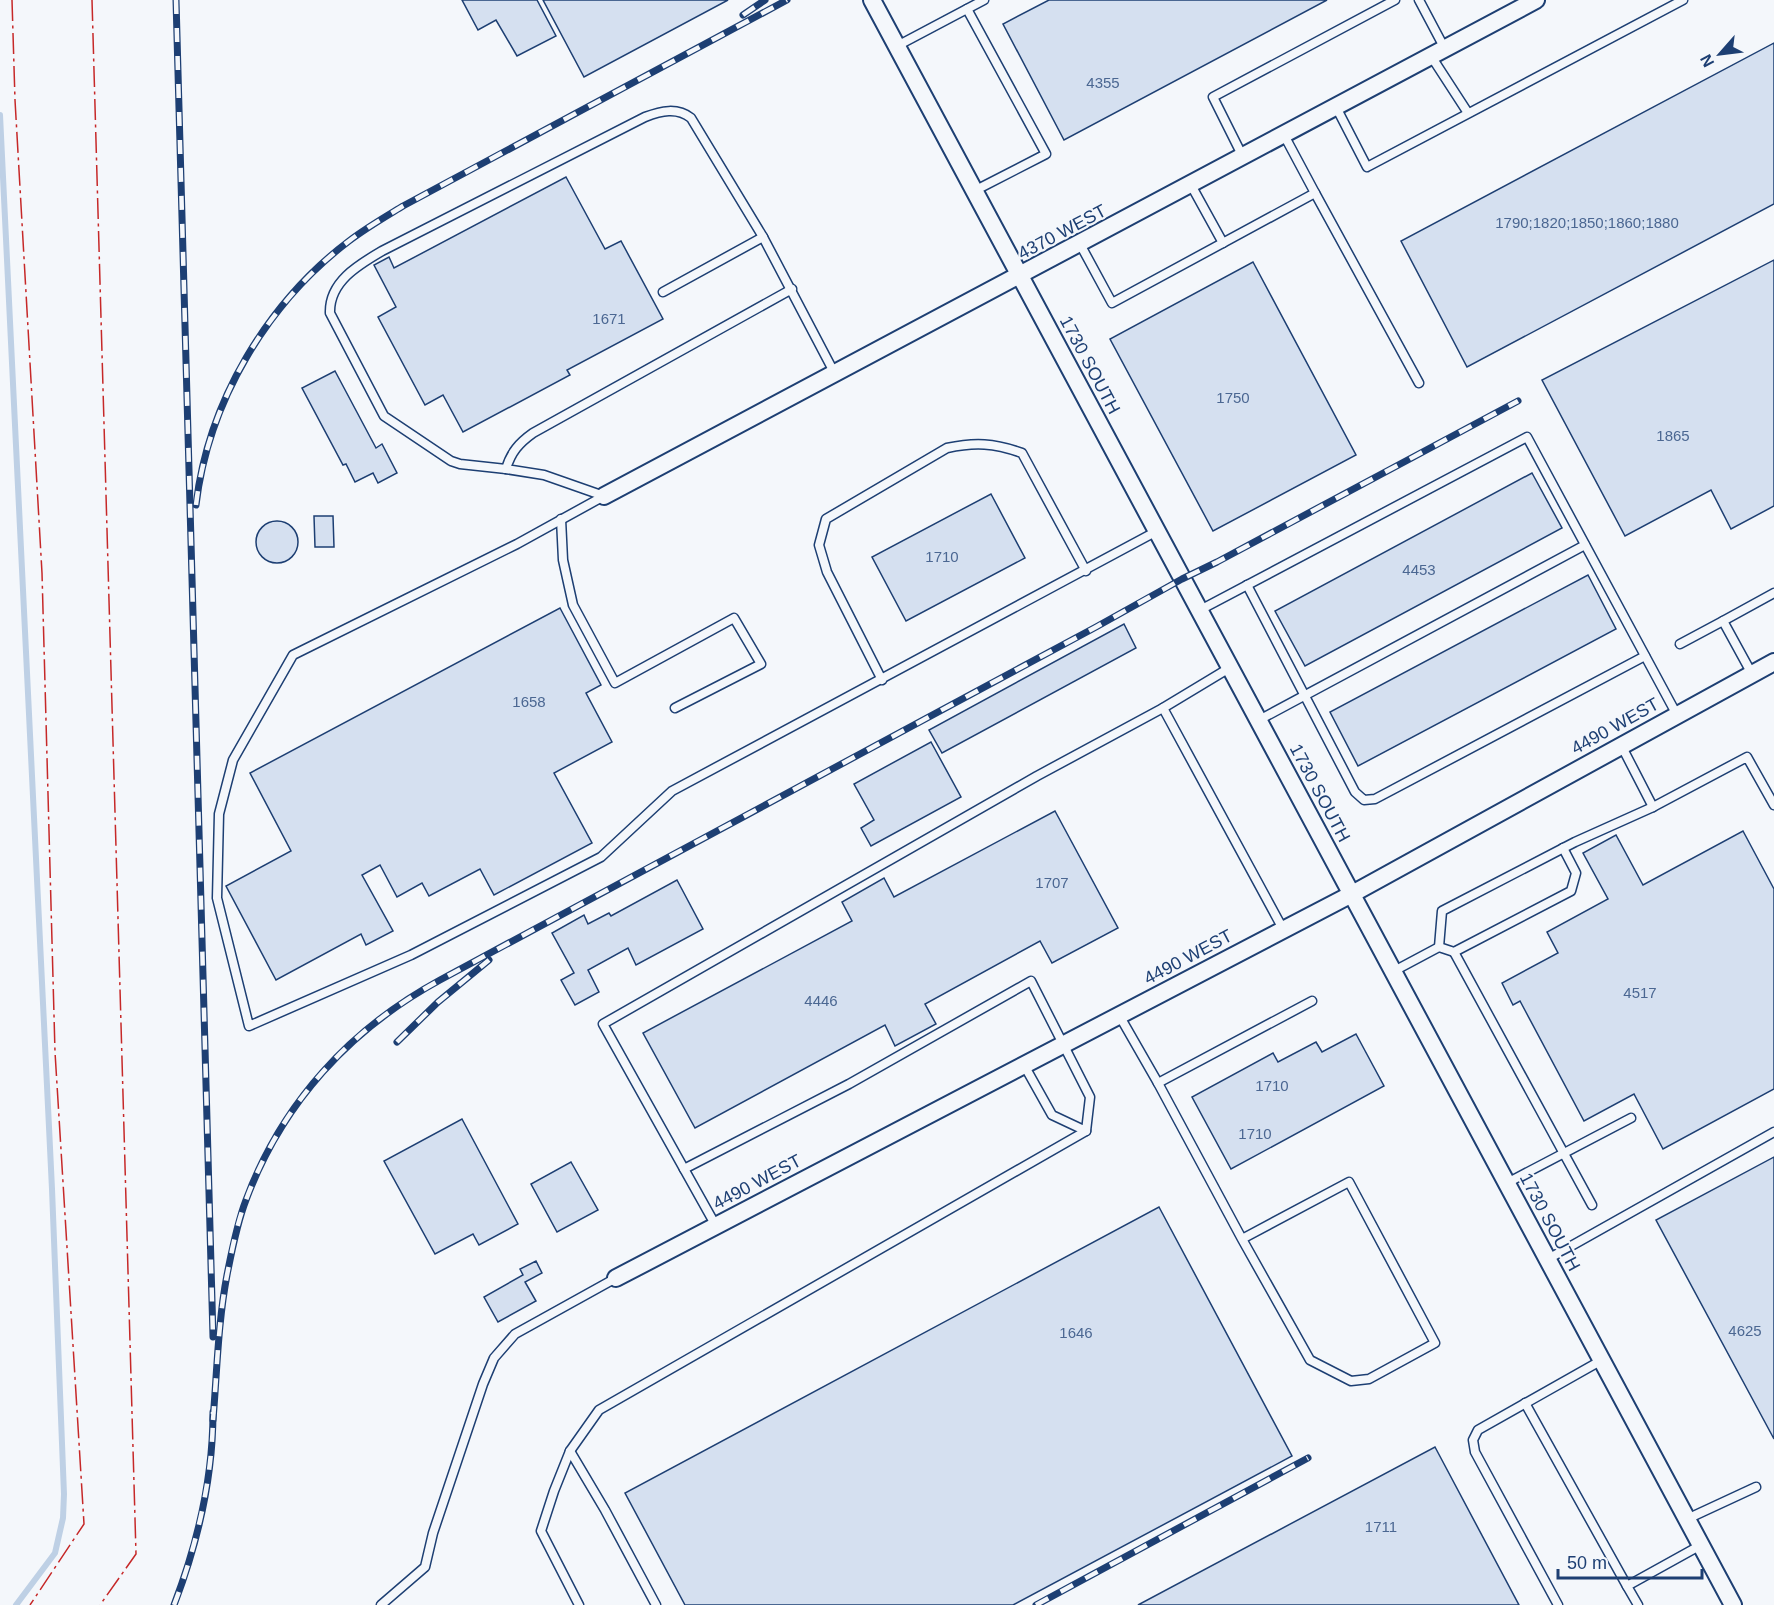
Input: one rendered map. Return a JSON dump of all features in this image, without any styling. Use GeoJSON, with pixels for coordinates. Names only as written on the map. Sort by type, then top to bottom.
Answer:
{"type":"FeatureCollection","features":[{"type":"Feature","properties":{"kind":"street","name":"1730 SOUTH"},"geometry":{"type":"LineString","coordinates":[[872,0],[1733,1605]]}},
{"type":"Feature","properties":{"kind":"street","name":"4370 WEST"},"geometry":{"type":"LineString","coordinates":[[604,496],[1536,0]]}},
{"type":"Feature","properties":{"kind":"street","name":"4490 WEST"},"geometry":{"type":"LineString","coordinates":[[616,1278],[1352,894],[1774,662]]}},
{"type":"Feature","properties":{"kind":"lane"},"geometry":{"type":"LineString","coordinates":[[897,46],[984,0]]}},
{"type":"Feature","properties":{"kind":"lane"},"geometry":{"type":"LineString","coordinates":[[1243,157],[1212,98],[1395,0]]}},
{"type":"Feature","properties":{"kind":"lane"},"geometry":{"type":"LineString","coordinates":[[1419,0],[1438,52],[1468,113]]}},
{"type":"Feature","properties":{"kind":"lane"},"geometry":{"type":"LineString","coordinates":[[1336,107],[1367,167],[1682,0]]}},
{"type":"Feature","properties":{"kind":"lane"},"geometry":{"type":"LineString","coordinates":[[967,9],[1046,154],[975,191]]}},
{"type":"Feature","properties":{"kind":"lane"},"geometry":{"type":"LineString","coordinates":[[604,496],[544,475],[451,461],[384,416],[330,313],[331,299],[350,272],[382,251],[645,117],[668,111],[682,112],[691,118],[763,237],[835,374]]}},
{"type":"Feature","properties":{"kind":"lane"},"geometry":{"type":"LineString","coordinates":[[1284,135],[1419,383]]}},
{"type":"Feature","properties":{"kind":"lane"},"geometry":{"type":"LineString","coordinates":[[1191,185],[1223,243]]}},
{"type":"Feature","properties":{"kind":"lane"},"geometry":{"type":"LineString","coordinates":[[1080,244],[1112,303],[1315,193]]}},
{"type":"Feature","properties":{"kind":"lane"},"geometry":{"type":"LineString","coordinates":[[663,292],[763,237]]}},
{"type":"Feature","properties":{"kind":"lane"},"geometry":{"type":"LineString","coordinates":[[506,469],[517,445],[533,433],[792,289]]}},
{"type":"Feature","properties":{"kind":"lane"},"geometry":{"type":"LineString","coordinates":[[1200,610],[1527,437],[1677,715]]}},
{"type":"Feature","properties":{"kind":"lane"},"geometry":{"type":"LineString","coordinates":[[882,680],[827,572],[819,545],[826,519],[947,448],[969,443],[1000,445],[1022,453],[1086,571]]}},
{"type":"Feature","properties":{"kind":"lane"},"geometry":{"type":"LineString","coordinates":[[604,496],[517,544],[293,655],[233,759],[219,814],[217,898],[249,1026],[411,955],[600,857],[672,791],[1157,531]]}},
{"type":"Feature","properties":{"kind":"lane"},"geometry":{"type":"LineString","coordinates":[[561,519],[563,560],[573,605],[615,683],[734,618],[760,664],[675,708]]}},
{"type":"Feature","properties":{"kind":"lane"},"geometry":{"type":"LineString","coordinates":[[1259,720],[1585,545]]}},
{"type":"Feature","properties":{"kind":"lane"},"geometry":{"type":"LineString","coordinates":[[1247,585],[1306,694],[1355,792],[1364,800],[1369,801],[1645,656]]}},
{"type":"Feature","properties":{"kind":"lane"},"geometry":{"type":"LineString","coordinates":[[1680,644],[1773,597]]}},
{"type":"Feature","properties":{"kind":"lane"},"geometry":{"type":"LineString","coordinates":[[1723,621],[1752,674]]}},
{"type":"Feature","properties":{"kind":"lane"},"geometry":{"type":"LineString","coordinates":[[716,1226],[603,1024],[1036,777],[1163,708],[1231,667]]}},
{"type":"Feature","properties":{"kind":"lane"},"geometry":{"type":"LineString","coordinates":[[1163,708],[1283,929]]}},
{"type":"Feature","properties":{"kind":"lane"},"geometry":{"type":"LineString","coordinates":[[1621,745],[1653,807]]}},
{"type":"Feature","properties":{"kind":"lane"},"geometry":{"type":"LineString","coordinates":[[1439,947],[1442,911],[1563,848],[1653,807],[1747,757],[1774,806]]}},
{"type":"Feature","properties":{"kind":"lane"},"geometry":{"type":"LineString","coordinates":[[1454,952],[1571,891],[1576,873],[1563,848]]}},
{"type":"Feature","properties":{"kind":"lane"},"geometry":{"type":"LineString","coordinates":[[1394,971],[1439,947],[1454,952],[1592,1205]]}},
{"type":"Feature","properties":{"kind":"lane"},"geometry":{"type":"LineString","coordinates":[[684,1169],[849,1084],[1031,981],[1090,1097],[1086,1131]]}},
{"type":"Feature","properties":{"kind":"lane"},"geometry":{"type":"LineString","coordinates":[[1158,1083],[1312,1001]]}},
{"type":"Feature","properties":{"kind":"lane"},"geometry":{"type":"LineString","coordinates":[[1119,1015],[1158,1083],[1242,1239],[1310,1360],[1351,1382],[1369,1379],[1435,1343],[1349,1182],[1242,1239]]}},
{"type":"Feature","properties":{"kind":"lane"},"geometry":{"type":"LineString","coordinates":[[1024,1065],[1052,1115],[1086,1131]]}},
{"type":"Feature","properties":{"kind":"lane"},"geometry":{"type":"LineString","coordinates":[[1507,1183],[1631,1118]]}},
{"type":"Feature","properties":{"kind":"lane"},"geometry":{"type":"LineString","coordinates":[[579,1605],[541,1532],[570,1451],[598,1410],[1086,1131]]}},
{"type":"Feature","properties":{"kind":"lane"},"geometry":{"type":"LineString","coordinates":[[1548,1259],[1774,1132]]}},
{"type":"Feature","properties":{"kind":"lane"},"geometry":{"type":"LineString","coordinates":[[381,1605],[424,1568],[433,1533],[483,1384],[494,1358],[515,1334],[616,1278]]}},
{"type":"Feature","properties":{"kind":"lane"},"geometry":{"type":"LineString","coordinates":[[1558,1605],[1475,1452],[1473,1440],[1478,1430],[1602,1360]]}},
{"type":"Feature","properties":{"kind":"lane"},"geometry":{"type":"LineString","coordinates":[[1525,1403],[1638,1605]]}},
{"type":"Feature","properties":{"kind":"lane"},"geometry":{"type":"LineString","coordinates":[[570,1451],[656,1605]]}},
{"type":"Feature","properties":{"kind":"lane"},"geometry":{"type":"LineString","coordinates":[[1687,1519],[1756,1487]]}},
{"type":"Feature","properties":{"kind":"lane"},"geometry":{"type":"LineString","coordinates":[[1628,1586],[1701,1545]]}},
{"type":"Feature","properties":{"kind":"building"},"geometry":{"type":"Polygon","coordinates":[[[462,0],[537,0],[556,36],[517,56],[496,20],[478,30],[462,0]]]}},
{"type":"Feature","properties":{"kind":"building"},"geometry":{"type":"Polygon","coordinates":[[[543,0],[728,0],[584,77],[543,0]]]}},
{"type":"Feature","properties":{"kind":"building"},"geometry":{"type":"Polygon","coordinates":[[[1049,0],[1327,0],[1064,140],[1003,24],[1049,0]]]}},
{"type":"Feature","properties":{"kind":"building"},"geometry":{"type":"Polygon","coordinates":[[[1774,43],[1774,204],[1467,367],[1401,241],[1774,43]]]}},
{"type":"Feature","properties":{"kind":"building"},"geometry":{"type":"Polygon","coordinates":[[[566,177],[605,249],[621,241],[663,319],[567,370],[570,375],[463,432],[443,395],[425,405],[378,317],[396,307],[374,265],[389,257],[394,268],[566,177]]]}},
{"type":"Feature","properties":{"kind":"building"},"geometry":{"type":"Polygon","coordinates":[[[1774,260],[1774,506],[1731,529],[1711,490],[1625,536],[1542,380],[1774,260]]]}},
{"type":"Feature","properties":{"kind":"building"},"geometry":{"type":"Polygon","coordinates":[[[1253,262],[1356,455],[1213,531],[1110,339],[1253,262]]]}},
{"type":"Feature","properties":{"kind":"building"},"geometry":{"type":"Polygon","coordinates":[[[335,371],[376,448],[382,444],[397,473],[378,483],[373,473],[355,482],[346,464],[343,465],[302,388],[335,371]]]}},
{"type":"Feature","properties":{"kind":"building"},"geometry":{"type":"Polygon","coordinates":[[[1532,473],[1562,528],[1305,666],[1275,611],[1532,473]]]}},
{"type":"Feature","properties":{"kind":"building"},"geometry":{"type":"Polygon","coordinates":[[[991,494],[1025,558],[906,621],[872,557],[991,494]]]}},
{"type":"Feature","properties":{"kind":"building"},"geometry":{"type":"Polygon","coordinates":[[[314,516],[333,516],[334,547],[315,547],[314,516]]]}},
{"type":"Feature","properties":{"kind":"building"},"geometry":{"type":"Polygon","coordinates":[[[277,521],[292,527],[298,542],[292,557],[277,563],[262,557],[256,542],[262,527],[277,521]]]}},
{"type":"Feature","properties":{"kind":"building"},"geometry":{"type":"Polygon","coordinates":[[[1588,575],[1616,629],[1358,766],[1330,712],[1588,575]]]}},
{"type":"Feature","properties":{"kind":"building"},"geometry":{"type":"Polygon","coordinates":[[[560,608],[601,685],[586,693],[612,742],[554,773],[592,843],[494,895],[480,869],[429,896],[422,883],[397,897],[380,865],[362,875],[393,931],[366,945],[361,934],[276,980],[226,886],[291,851],[250,773],[560,608]]]}},
{"type":"Feature","properties":{"kind":"building"},"geometry":{"type":"Polygon","coordinates":[[[1124,624],[1136,648],[942,753],[929,730],[1124,624]]]}},
{"type":"Feature","properties":{"kind":"building"},"geometry":{"type":"Polygon","coordinates":[[[931,742],[961,797],[871,846],[861,828],[874,820],[854,784],[931,742]]]}},
{"type":"Feature","properties":{"kind":"building"},"geometry":{"type":"Polygon","coordinates":[[[1055,811],[1118,928],[1052,963],[1040,941],[925,1004],[936,1024],[895,1046],[885,1025],[695,1128],[643,1033],[852,921],[842,902],[884,878],[894,897],[1055,811]]]}},
{"type":"Feature","properties":{"kind":"building"},"geometry":{"type":"Polygon","coordinates":[[[1743,831],[1774,889],[1774,1089],[1663,1149],[1634,1094],[1584,1121],[1520,1001],[1513,1005],[1502,983],[1558,953],[1547,932],[1608,899],[1583,853],[1616,835],[1643,885],[1743,831]]]}},
{"type":"Feature","properties":{"kind":"building"},"geometry":{"type":"Polygon","coordinates":[[[677,880],[703,929],[636,965],[628,948],[588,970],[599,992],[575,1005],[561,980],[574,973],[552,933],[584,915],[588,924],[609,913],[611,916],[677,880]]]}},
{"type":"Feature","properties":{"kind":"building"},"geometry":{"type":"Polygon","coordinates":[[[1356,1034],[1384,1086],[1231,1169],[1192,1097],[1273,1053],[1278,1062],[1316,1042],[1322,1052],[1356,1034]]]}},
{"type":"Feature","properties":{"kind":"building"},"geometry":{"type":"Polygon","coordinates":[[[462,1119],[518,1224],[479,1245],[473,1234],[435,1254],[384,1161],[462,1119]]]}},
{"type":"Feature","properties":{"kind":"building"},"geometry":{"type":"Polygon","coordinates":[[[1774,1157],[1774,1439],[1656,1220],[1774,1157]]]}},
{"type":"Feature","properties":{"kind":"building"},"geometry":{"type":"Polygon","coordinates":[[[571,1162],[598,1210],[557,1232],[531,1184],[571,1162]]]}},
{"type":"Feature","properties":{"kind":"building"},"geometry":{"type":"Polygon","coordinates":[[[1159,1207],[1292,1456],[1013,1605],[685,1605],[625,1493],[1159,1207]]]}},
{"type":"Feature","properties":{"kind":"building"},"geometry":{"type":"Polygon","coordinates":[[[536,1261],[542,1273],[525,1282],[536,1301],[498,1322],[484,1297],[523,1275],[520,1269],[536,1261]]]}},
{"type":"Feature","properties":{"kind":"building"},"geometry":{"type":"Polygon","coordinates":[[[1435,1447],[1519,1605],[1138,1605],[1435,1447]]]}},
{"type":"Feature","properties":{"kind":"waterway"},"geometry":{"type":"LineString","coordinates":[[0,115],[52,1189],[64,1494],[63,1518],[55,1553],[16,1605]]}},
{"type":"Feature","properties":{"kind":"railway"},"geometry":{"type":"LineString","coordinates":[[176,0],[213,1337]]}},
{"type":"Feature","properties":{"kind":"railway"},"geometry":{"type":"LineString","coordinates":[[743,15],[765,0]]}},
{"type":"Feature","properties":{"kind":"railway"},"geometry":{"type":"LineString","coordinates":[[196,505],[213,429],[246,358],[292,294],[319,266],[355,236],[403,206],[787,0]]}},
{"type":"Feature","properties":{"kind":"railway"},"geometry":{"type":"LineString","coordinates":[[213,1420],[224,1293],[235,1237],[246,1200],[261,1165],[299,1101],[323,1072],[377,1021],[440,980],[1182,579],[1518,401]]}},
{"type":"Feature","properties":{"kind":"railway"},"geometry":{"type":"LineString","coordinates":[[397,1042],[438,1002],[489,960]]}},
{"type":"Feature","properties":{"kind":"railway"},"geometry":{"type":"LineString","coordinates":[[174,1605],[190,1559],[207,1486],[213,1412]]}},
{"type":"Feature","properties":{"kind":"railway"},"geometry":{"type":"LineString","coordinates":[[1036,1605],[1308,1458]]}},
{"type":"Feature","properties":{"kind":"power"},"geometry":{"type":"LineString","coordinates":[[12,0],[15,100],[42,573],[55,1052],[84,1524],[30,1605]]}},
{"type":"Feature","properties":{"kind":"power"},"geometry":{"type":"LineString","coordinates":[[92,0],[136,1554],[100,1605]]}}]}
